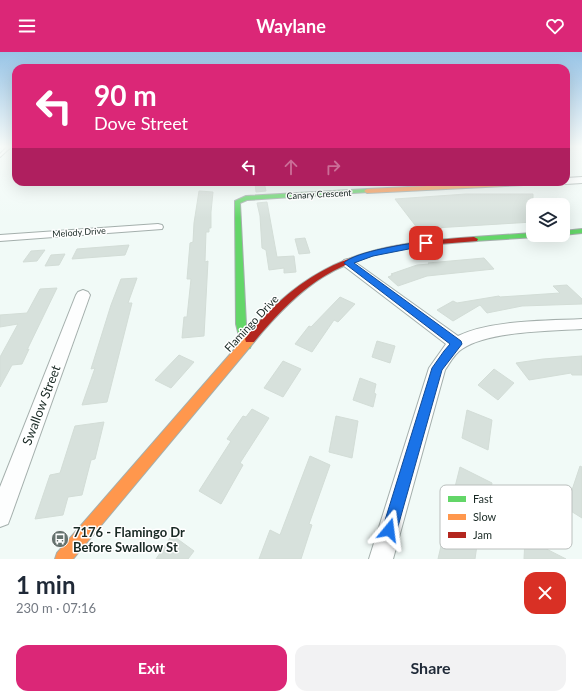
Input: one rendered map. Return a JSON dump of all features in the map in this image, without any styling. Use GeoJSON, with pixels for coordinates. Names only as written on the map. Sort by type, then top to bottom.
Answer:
{"type":"FeatureCollection","features":[{"type":"Feature","properties":{"kind":"street"},"geometry":{"type":"LineString","coordinates":[[570,181],[582,180]]}},
{"type":"Feature","properties":{"kind":"street","name":"Canary Crescent"},"geometry":{"type":"LineString","coordinates":[[246,345],[241,324],[237,202],[246,198],[259,197],[468,186]]}},
{"type":"Feature","properties":{"kind":"street","name":"Melody Drive"},"geometry":{"type":"LineString","coordinates":[[0,238],[158,227]]}},
{"type":"Feature","properties":{"kind":"street"},"geometry":{"type":"LineString","coordinates":[[570,232],[582,231]]}},
{"type":"Feature","properties":{"kind":"street","name":"Flamingo Drive"},"geometry":{"type":"LineString","coordinates":[[63,559],[246,345],[292,296],[312,280],[371,254],[402,247],[438,242],[526,236]]}},
{"type":"Feature","properties":{"kind":"street"},"geometry":{"type":"LineString","coordinates":[[348,263],[457,344]]}},
{"type":"Feature","properties":{"kind":"street","name":"Swallow Street"},"geometry":{"type":"LineString","coordinates":[[0,516],[83,294]]}},
{"type":"Feature","properties":{"kind":"street"},"geometry":{"type":"LineString","coordinates":[[381,559],[437,368],[447,354],[457,344],[480,335],[520,329],[582,324]]}},
{"type":"Feature","properties":{"kind":"building"},"geometry":{"type":"Polygon","coordinates":[[[255,186],[265,186],[266,191],[256,192],[255,186]]]}},
{"type":"Feature","properties":{"kind":"building"},"geometry":{"type":"Polygon","coordinates":[[[199,191],[213,192],[211,228],[209,228],[209,232],[206,232],[205,262],[208,261],[204,336],[182,338],[184,317],[187,317],[191,279],[187,279],[190,243],[193,242],[194,223],[199,191]]]}},
{"type":"Feature","properties":{"kind":"building"},"geometry":{"type":"Polygon","coordinates":[[[466,194],[533,194],[533,198],[526,198],[526,222],[418,229],[395,199],[466,194]]]}},
{"type":"Feature","properties":{"kind":"building"},"geometry":{"type":"Polygon","coordinates":[[[267,202],[277,257],[294,256],[296,272],[284,273],[284,268],[269,270],[266,250],[262,248],[260,216],[257,203],[267,202]]]}},
{"type":"Feature","properties":{"kind":"building"},"geometry":{"type":"Polygon","coordinates":[[[305,238],[310,253],[299,254],[295,239],[305,238]]]}},
{"type":"Feature","properties":{"kind":"building"},"geometry":{"type":"Polygon","coordinates":[[[129,245],[125,255],[72,259],[77,249],[129,245]]]}},
{"type":"Feature","properties":{"kind":"building"},"geometry":{"type":"Polygon","coordinates":[[[45,250],[37,261],[23,262],[31,251],[45,250]]]}},
{"type":"Feature","properties":{"kind":"building"},"geometry":{"type":"Polygon","coordinates":[[[65,254],[59,265],[45,266],[51,255],[65,254]]]}},
{"type":"Feature","properties":{"kind":"building"},"geometry":{"type":"Polygon","coordinates":[[[484,258],[494,269],[427,276],[398,286],[388,277],[393,275],[391,274],[417,265],[484,258]]]}},
{"type":"Feature","properties":{"kind":"building"},"geometry":{"type":"Polygon","coordinates":[[[137,278],[128,303],[132,303],[107,402],[82,405],[95,368],[91,369],[111,305],[121,279],[137,278]]]}},
{"type":"Feature","properties":{"kind":"building"},"geometry":{"type":"Polygon","coordinates":[[[567,285],[582,299],[582,304],[522,306],[487,313],[480,305],[453,321],[437,310],[453,301],[457,303],[499,296],[560,293],[553,286],[567,285]]]}},
{"type":"Feature","properties":{"kind":"building"},"geometry":{"type":"Polygon","coordinates":[[[57,288],[27,350],[29,349],[22,364],[12,365],[0,387],[0,357],[18,324],[0,327],[0,315],[27,313],[40,289],[57,288]]]}},
{"type":"Feature","properties":{"kind":"building"},"geometry":{"type":"Polygon","coordinates":[[[340,297],[355,304],[338,322],[334,320],[312,352],[295,344],[309,326],[311,327],[340,297]]]}},
{"type":"Feature","properties":{"kind":"building"},"geometry":{"type":"Polygon","coordinates":[[[377,341],[395,346],[390,363],[372,357],[377,341]]]}},
{"type":"Feature","properties":{"kind":"building"},"geometry":{"type":"Polygon","coordinates":[[[179,355],[194,362],[171,388],[155,380],[179,355]]]}},
{"type":"Feature","properties":{"kind":"building"},"geometry":{"type":"Polygon","coordinates":[[[582,356],[582,375],[572,375],[571,373],[529,380],[516,363],[543,359],[582,356]]]}},
{"type":"Feature","properties":{"kind":"building"},"geometry":{"type":"Polygon","coordinates":[[[283,361],[301,369],[283,397],[264,388],[283,361]]]}},
{"type":"Feature","properties":{"kind":"building"},"geometry":{"type":"Polygon","coordinates":[[[494,369],[514,383],[498,400],[478,385],[494,369]]]}},
{"type":"Feature","properties":{"kind":"building"},"geometry":{"type":"Polygon","coordinates":[[[360,378],[376,384],[374,393],[376,394],[373,407],[353,400],[360,378]]]}},
{"type":"Feature","properties":{"kind":"building"},"geometry":{"type":"Polygon","coordinates":[[[252,409],[269,418],[240,463],[243,465],[221,504],[199,491],[231,441],[227,439],[243,416],[246,417],[252,409]]]}},
{"type":"Feature","properties":{"kind":"building"},"geometry":{"type":"Polygon","coordinates":[[[467,410],[492,420],[488,450],[462,438],[467,410]]]}},
{"type":"Feature","properties":{"kind":"building"},"geometry":{"type":"Polygon","coordinates":[[[336,416],[358,421],[352,458],[329,452],[336,416]]]}},
{"type":"Feature","properties":{"kind":"building"},"geometry":{"type":"Polygon","coordinates":[[[104,422],[95,459],[91,460],[82,495],[68,497],[63,515],[35,519],[50,475],[60,473],[75,426],[104,422]]]}},
{"type":"Feature","properties":{"kind":"building"},"geometry":{"type":"Polygon","coordinates":[[[310,456],[330,465],[309,524],[312,525],[301,559],[259,559],[270,530],[280,535],[310,456]]]}},
{"type":"Feature","properties":{"kind":"building"},"geometry":{"type":"Polygon","coordinates":[[[580,466],[582,467],[582,518],[572,512],[572,490],[580,466]]]}},
{"type":"Feature","properties":{"kind":"building"},"geometry":{"type":"Polygon","coordinates":[[[460,467],[492,483],[492,485],[456,485],[460,467]]]}},
{"type":"Feature","properties":{"kind":"building"},"geometry":{"type":"Polygon","coordinates":[[[172,535],[194,551],[188,559],[156,559],[172,535]]]}},
{"type":"Feature","properties":{"kind":"building"},"geometry":{"type":"Polygon","coordinates":[[[440,549],[476,549],[475,559],[438,559],[440,549]]]}},
{"type":"Feature","properties":{"kind":"building"},"geometry":{"type":"Polygon","coordinates":[[[524,549],[546,549],[566,559],[524,559],[524,549]]]}},
{"type":"Feature","properties":{"kind":"traffic: fast"},"geometry":{"type":"LineString","coordinates":[[246,345],[241,324],[237,202],[246,198],[367,191]]}},
{"type":"Feature","properties":{"kind":"traffic: fast"},"geometry":{"type":"LineString","coordinates":[[570,232],[582,231]]}},
{"type":"Feature","properties":{"kind":"traffic: fast"},"geometry":{"type":"LineString","coordinates":[[474,239],[526,235]]}},
{"type":"Feature","properties":{"kind":"traffic: slow"},"geometry":{"type":"LineString","coordinates":[[367,191],[465,186]]}},
{"type":"Feature","properties":{"kind":"traffic: slow"},"geometry":{"type":"LineString","coordinates":[[63,559],[250,339]]}},
{"type":"Feature","properties":{"kind":"traffic: jam"},"geometry":{"type":"LineString","coordinates":[[250,339],[293,294],[327,270],[367,255],[411,245],[474,239]]}},
{"type":"Feature","properties":{"kind":"place","name":"7176 - Flamingo Dr Before Swallow St"},"geometry":{"type":"Point","coordinates":[60,539]}},
{"type":"Feature","properties":{"kind":"route"},"geometry":{"type":"LineString","coordinates":[[389,530],[437,368],[447,354],[457,344],[348,263],[371,254],[426,243]]}}]}
